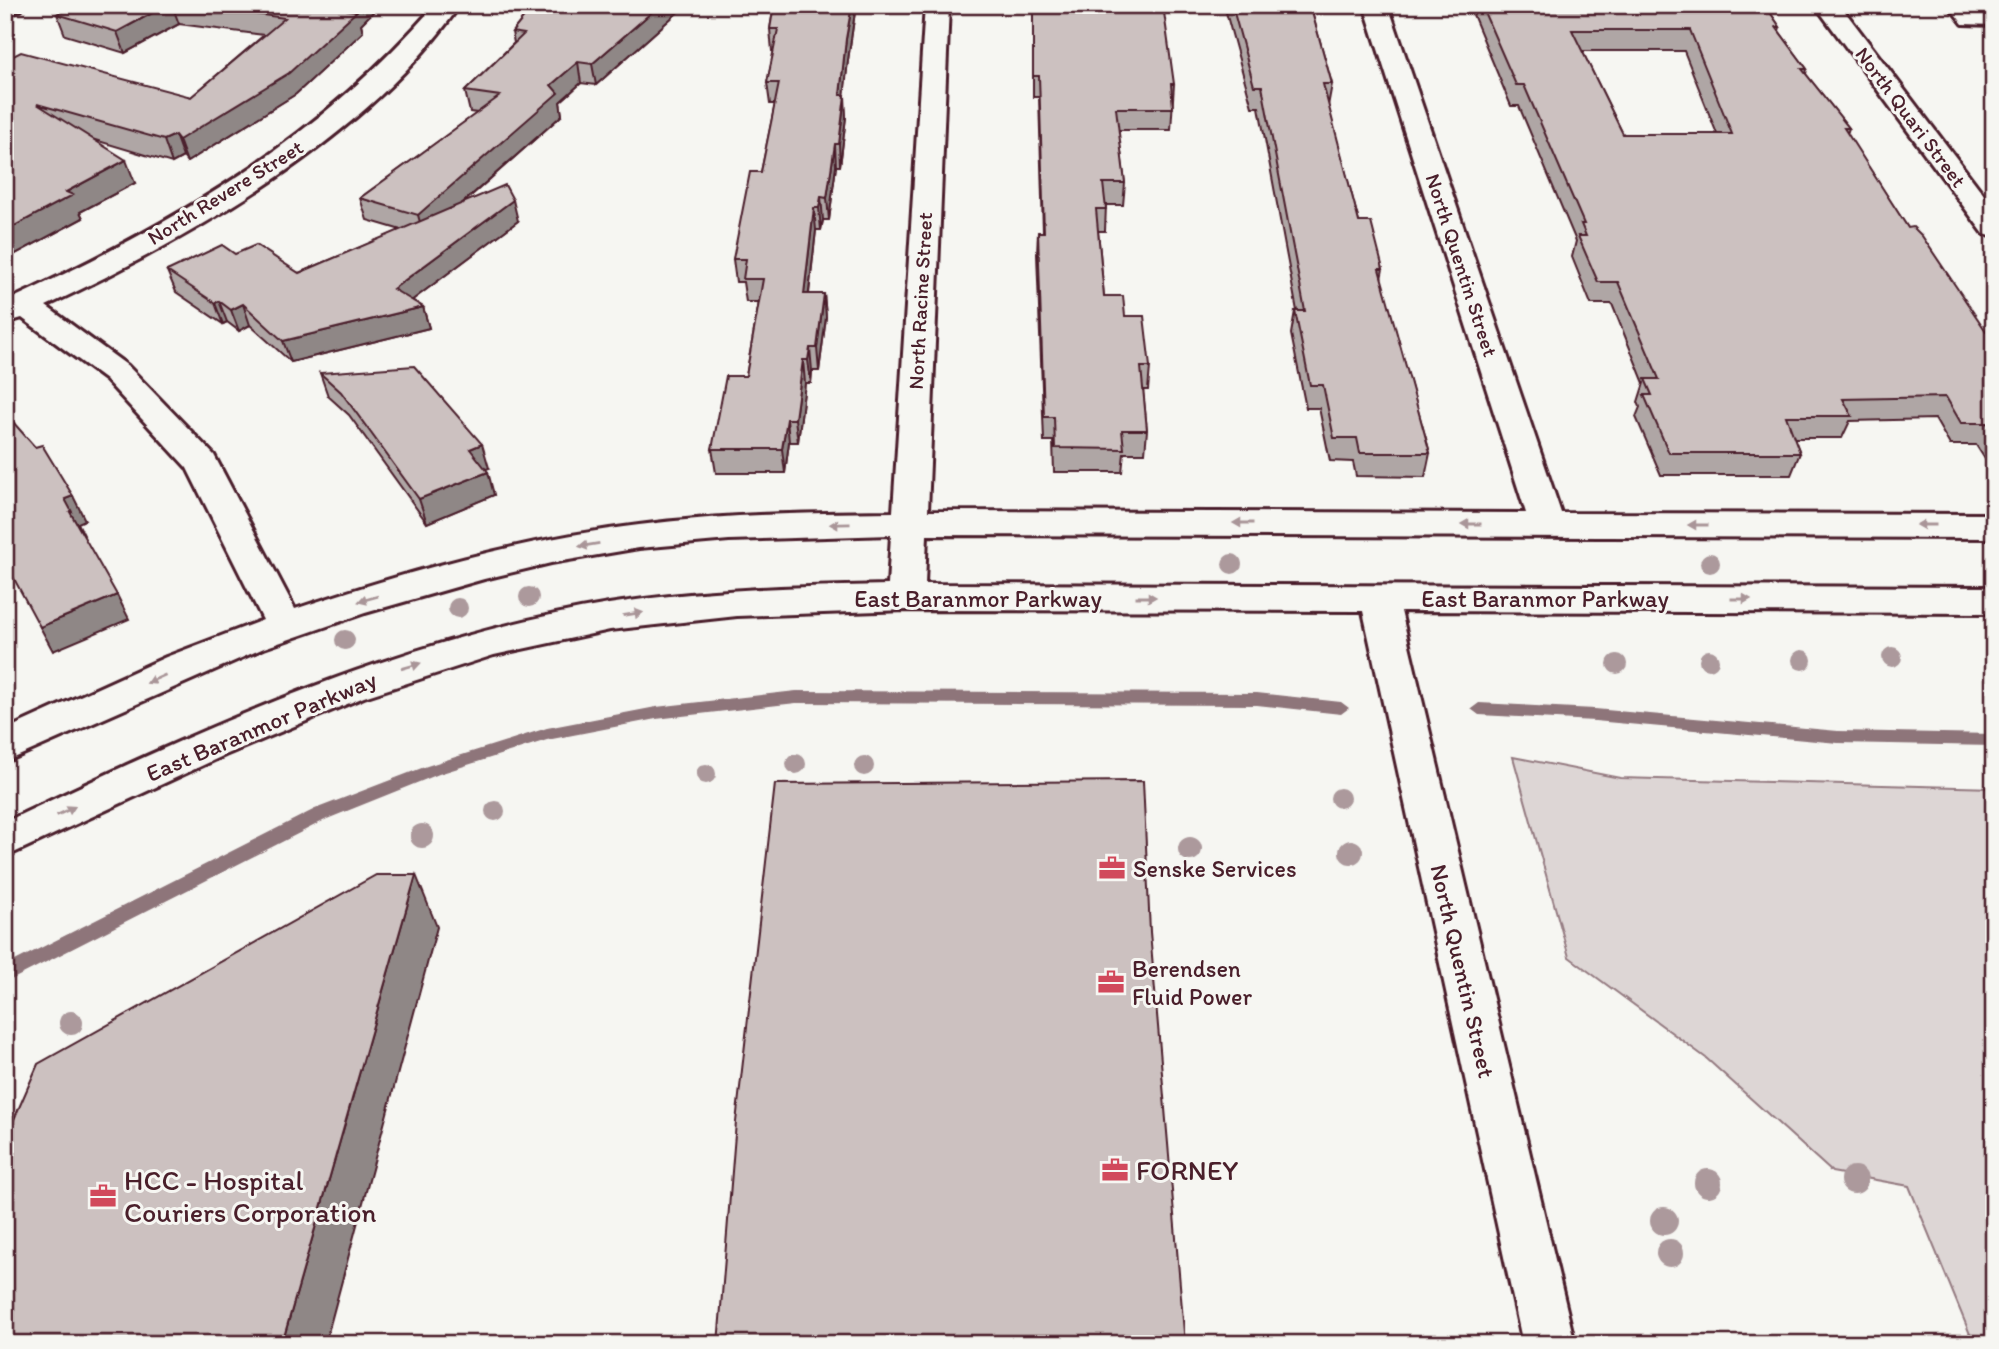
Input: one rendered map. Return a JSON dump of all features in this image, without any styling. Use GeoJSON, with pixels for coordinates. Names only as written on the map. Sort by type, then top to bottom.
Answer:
{"type":"FeatureCollection","features":[{"type":"Feature","properties":{"kind":"street"},"geometry":{"type":"LineString","coordinates":[[5,9],[12,5]]}},
{"type":"Feature","properties":{"kind":"street","name":"North Revere Street"},"geometry":{"type":"LineString","coordinates":[[15,310],[132,251],[244,186],[295,150],[380,80],[448,5]]}},
{"type":"Feature","properties":{"kind":"street","name":"North Racine Street"},"geometry":{"type":"LineString","coordinates":[[906,597],[937,5]]}},
{"type":"Feature","properties":{"kind":"street","name":"North Quentin Street"},"geometry":{"type":"LineString","coordinates":[[1376,5],[1547,524]]}},
{"type":"Feature","properties":{"kind":"street","name":"North Quari Street"},"geometry":{"type":"LineString","coordinates":[[1828,5],[1994,228]]}},
{"type":"Feature","properties":{"kind":"street"},"geometry":{"type":"LineString","coordinates":[[1960,5],[1972,19],[1994,18]]}},
{"type":"Feature","properties":{"kind":"street"},"geometry":{"type":"LineString","coordinates":[[15,310],[117,373],[202,463],[285,626]]}},
{"type":"Feature","properties":{"kind":"street"},"geometry":{"type":"LineString","coordinates":[[5,747],[190,664],[285,626],[365,599],[553,551],[646,537],[751,526],[908,523],[1994,526]]}},
{"type":"Feature","properties":{"kind":"street","name":"East Baranmor Parkway"},"geometry":{"type":"LineString","coordinates":[[5,841],[207,744],[318,697],[471,649],[568,625],[651,611],[751,601],[906,597],[1994,600]]}},
{"type":"Feature","properties":{"kind":"street","name":"North Quentin Street"},"geometry":{"type":"LineString","coordinates":[[1379,598],[1549,1344]]}},
{"type":"Feature","properties":{"kind":"shaded area"},"geometry":{"type":"Polygon","coordinates":[[[1513,757],[1620,778],[1994,788],[1994,1344],[1974,1344],[1909,1186],[1832,1172],[1706,1058],[1569,957],[1513,757]]]}},
{"type":"Feature","properties":{"kind":"building"},"geometry":{"type":"Polygon","coordinates":[[[74,5],[167,5],[117,32],[57,14],[74,5]]]}},
{"type":"Feature","properties":{"kind":"building"},"geometry":{"type":"Polygon","coordinates":[[[189,5],[352,5],[348,10],[357,11],[289,73],[179,140],[175,135],[164,140],[37,104],[126,160],[66,192],[73,195],[5,231],[5,60],[21,52],[191,97],[285,18],[189,5]]]}},
{"type":"Feature","properties":{"kind":"building"},"geometry":{"type":"Polygon","coordinates":[[[534,5],[660,5],[592,64],[578,62],[551,85],[558,93],[418,215],[360,198],[500,96],[465,91],[524,34],[512,32],[534,5]]]}},
{"type":"Feature","properties":{"kind":"building"},"geometry":{"type":"Polygon","coordinates":[[[774,5],[852,5],[840,95],[845,95],[839,144],[835,144],[827,198],[821,197],[819,208],[814,208],[804,294],[824,294],[817,348],[810,348],[808,360],[803,360],[795,419],[787,419],[782,449],[712,449],[726,376],[746,376],[763,279],[743,279],[746,259],[733,259],[750,172],[761,172],[779,83],[767,83],[778,29],[770,29],[774,5]]]}},
{"type":"Feature","properties":{"kind":"building"},"geometry":{"type":"Polygon","coordinates":[[[1033,5],[1163,5],[1174,84],[1171,84],[1173,108],[1116,108],[1125,183],[1103,183],[1106,209],[1096,209],[1104,296],[1123,296],[1125,316],[1144,316],[1150,367],[1141,367],[1147,430],[1122,430],[1124,449],[1055,448],[1054,417],[1044,417],[1038,232],[1044,232],[1039,76],[1033,76],[1033,5]]]}},
{"type":"Feature","properties":{"kind":"building"},"geometry":{"type":"Polygon","coordinates":[[[1232,5],[1310,5],[1332,84],[1323,84],[1359,222],[1371,222],[1383,269],[1379,269],[1430,453],[1360,453],[1357,438],[1334,438],[1323,385],[1310,385],[1295,311],[1305,311],[1262,86],[1254,86],[1232,5]]]}},
{"type":"Feature","properties":{"kind":"building"},"geometry":{"type":"Polygon","coordinates":[[[1481,5],[1765,5],[1780,27],[1776,27],[1807,69],[1802,69],[1849,128],[1844,128],[1908,228],[1913,227],[1922,236],[1994,343],[1994,433],[1987,423],[1961,423],[1946,397],[1843,399],[1852,416],[1786,416],[1800,453],[1669,453],[1644,395],[1652,395],[1645,379],[1659,379],[1618,282],[1598,282],[1578,236],[1586,236],[1581,224],[1584,224],[1524,85],[1516,85],[1481,5]],[[1572,30],[1623,134],[1732,134],[1690,30],[1572,30]]]}},
{"type":"Feature","properties":{"kind":"building"},"geometry":{"type":"Polygon","coordinates":[[[505,185],[513,200],[393,289],[423,307],[283,341],[243,304],[231,310],[219,301],[215,303],[167,271],[222,245],[235,254],[256,245],[299,273],[505,185]]]}},
{"type":"Feature","properties":{"kind":"building"},"geometry":{"type":"Polygon","coordinates":[[[414,366],[482,444],[470,449],[488,472],[419,499],[341,392],[320,373],[414,366]]]}},
{"type":"Feature","properties":{"kind":"building"},"geometry":{"type":"Polygon","coordinates":[[[5,413],[35,447],[42,445],[73,496],[65,499],[70,512],[117,595],[40,627],[5,562],[5,413]]]}},
{"type":"Feature","properties":{"kind":"building"},"geometry":{"type":"Polygon","coordinates":[[[1143,781],[1150,932],[1185,1344],[718,1344],[736,1122],[775,784],[1143,781]]]}},
{"type":"Feature","properties":{"kind":"building"},"geometry":{"type":"Polygon","coordinates":[[[376,875],[416,875],[282,1344],[5,1344],[5,1140],[38,1064],[376,875]]]}},
{"type":"Feature","properties":{"kind":"waterway"},"geometry":{"type":"LineString","coordinates":[[5,975],[321,814],[433,770],[547,734],[656,713],[796,697],[1257,699],[1341,708]]}},
{"type":"Feature","properties":{"kind":"waterway"},"geometry":{"type":"LineString","coordinates":[[1479,709],[1595,715],[1838,737],[1994,740]]}},
{"type":"Feature","properties":{"kind":"place","name":"Senske Services"},"geometry":{"type":"Point","coordinates":[1112,868]}},
{"type":"Feature","properties":{"kind":"place","name":"Berendsen Fluid Power"},"geometry":{"type":"Point","coordinates":[1111,982]}},
{"type":"Feature","properties":{"kind":"place","name":"FORNEY"},"geometry":{"type":"Point","coordinates":[1115,1170]}},
{"type":"Feature","properties":{"kind":"place","name":"HCC - Hospital Couriers Corporation"},"geometry":{"type":"Point","coordinates":[103,1196]}}]}
